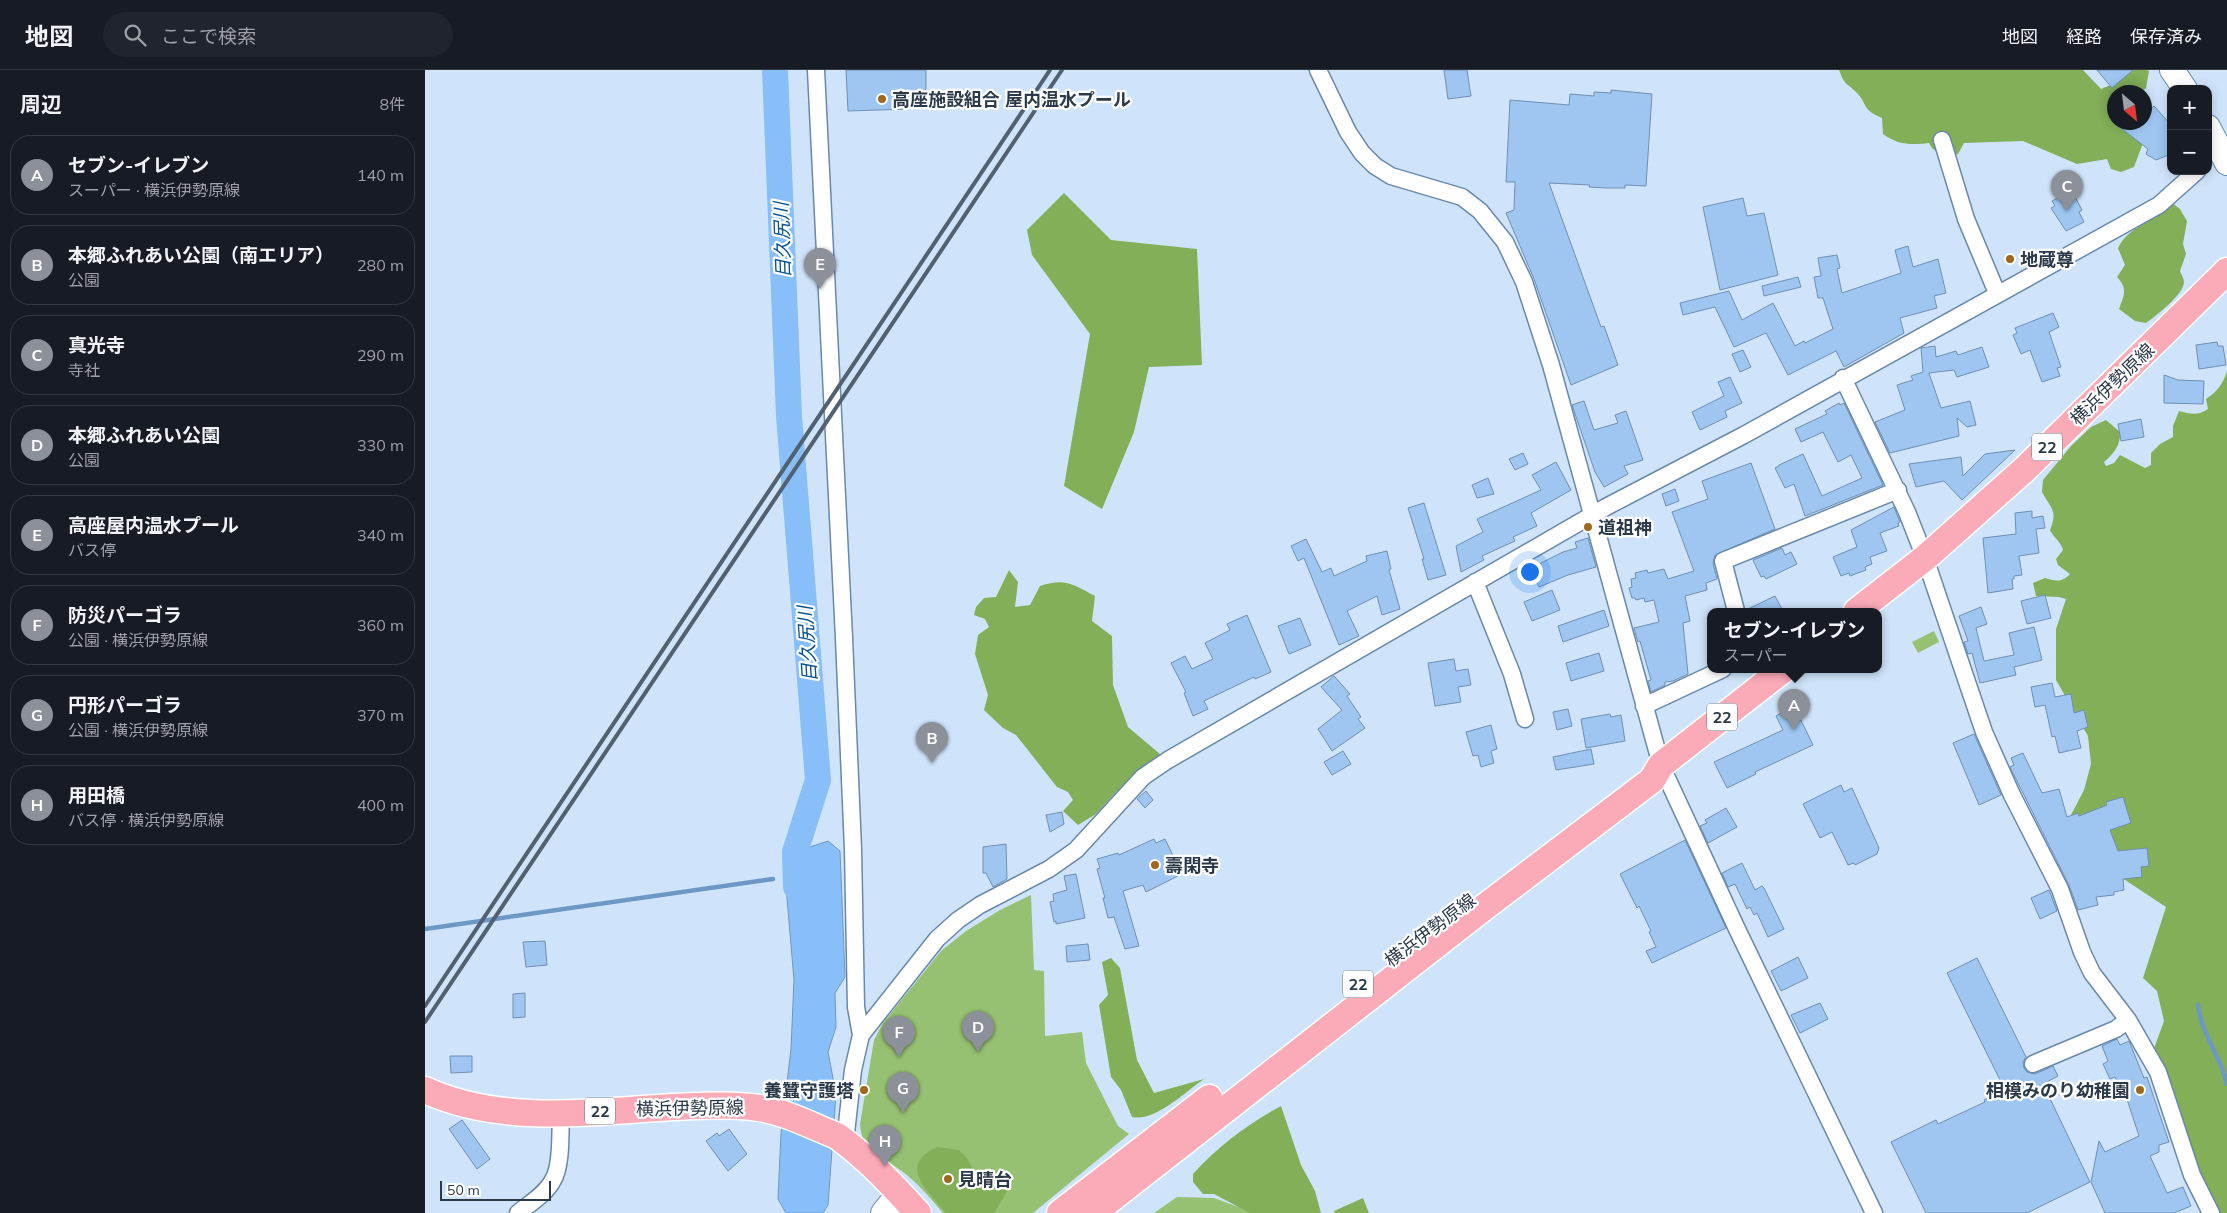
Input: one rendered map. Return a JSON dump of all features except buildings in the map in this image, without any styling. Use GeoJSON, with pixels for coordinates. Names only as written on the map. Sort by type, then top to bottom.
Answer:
{"type":"FeatureCollection","features":[{"type":"Feature","properties":{"kind":"main road","name":"横浜伊勢原線"},"geometry":{"type":"LineString","coordinates":[[1861,608],[1925,558],[2025,469],[2227,271]]}},
{"type":"Feature","properties":{"kind":"main road","name":"横浜伊勢原線"},"geometry":{"type":"LineString","coordinates":[[1093,1213],[1459,927],[1652,780],[1661,765],[1778,673]]}},
{"type":"Feature","properties":{"kind":"main road","name":"横浜伊勢原線"},"geometry":{"type":"LineString","coordinates":[[1060,1213],[1643,768],[1661,765]]}},
{"type":"Feature","properties":{"kind":"main road","name":"横浜伊勢原線"},"geometry":{"type":"LineString","coordinates":[[425,1090],[448,1101],[489,1110],[561,1113],[716,1105],[752,1107],[778,1112],[843,1141]]}},
{"type":"Feature","properties":{"kind":"main road","name":"22"},"geometry":{"type":"LineString","coordinates":[[843,1141],[891,1203],[918,1213]]}},
{"type":"Feature","properties":{"kind":"street"},"geometry":{"type":"LineString","coordinates":[[816,70],[853,849],[856,1008],[861,1035],[853,1070],[843,1141]]}},
{"type":"Feature","properties":{"kind":"street"},"geometry":{"type":"LineString","coordinates":[[1318,70],[1347,132],[1361,153],[1375,166],[1391,176],[1462,197],[1480,211],[1505,242],[1525,282],[1593,514],[1661,765],[1737,929],[1874,1213]]}},
{"type":"Feature","properties":{"kind":"street"},"geometry":{"type":"LineString","coordinates":[[2172,70],[2182,85]]}},
{"type":"Feature","properties":{"kind":"street"},"geometry":{"type":"LineString","coordinates":[[2209,130],[2221,156]]}},
{"type":"Feature","properties":{"kind":"street"},"geometry":{"type":"LineString","coordinates":[[1942,140],[1966,219],[1997,293]]}},
{"type":"Feature","properties":{"kind":"street"},"geometry":{"type":"LineString","coordinates":[[861,1035],[937,939],[958,920],[980,905],[1049,869],[1076,850],[1143,777],[1168,760],[1593,514],[1744,435],[1843,378],[2159,204],[2192,175]]}},
{"type":"Feature","properties":{"kind":"street"},"geometry":{"type":"LineString","coordinates":[[1843,378],[1898,490],[1925,558],[1984,732],[2008,786],[2060,889],[2082,952],[2092,973],[2128,1020],[2158,1072],[2192,1175],[2211,1213]]}},
{"type":"Feature","properties":{"kind":"street"},"geometry":{"type":"LineString","coordinates":[[1735,608],[1723,561],[1898,490]]}},
{"type":"Feature","properties":{"kind":"street"},"geometry":{"type":"LineString","coordinates":[[1475,582],[1512,674],[1525,719]]}},
{"type":"Feature","properties":{"kind":"street"},"geometry":{"type":"LineString","coordinates":[[1644,706],[1714,673]]}},
{"type":"Feature","properties":{"kind":"street"},"geometry":{"type":"LineString","coordinates":[[2033,1064],[2116,1029],[2128,1020]]}},
{"type":"Feature","properties":{"kind":"street"},"geometry":{"type":"LineString","coordinates":[[518,1213],[553,1180],[560,1150],[561,1113]]}},
{"type":"Feature","properties":{"kind":"green space"},"geometry":{"type":"Polygon","coordinates":[[[1839,70],[2083,70],[2101,89],[2107,86],[2107,130],[2126,130],[2143,143],[2134,167],[2121,172],[2111,169],[2107,159],[2077,164],[2023,141],[1964,143],[1958,154],[1944,158],[1929,143],[1905,143],[1883,134],[1882,118],[1870,112],[1855,91],[1844,81],[1839,70]]]}},
{"type":"Feature","properties":{"kind":"green space"},"geometry":{"type":"Polygon","coordinates":[[[2133,70],[2149,71],[2147,85],[2111,85],[2133,70]]]}},
{"type":"Feature","properties":{"kind":"green space"},"geometry":{"type":"Polygon","coordinates":[[[1064,193],[1111,240],[1197,249],[1202,365],[1149,367],[1134,432],[1102,509],[1064,486],[1090,334],[1032,255],[1027,230],[1064,193]]]}},
{"type":"Feature","properties":{"kind":"green space"},"geometry":{"type":"Polygon","coordinates":[[[2171,202],[2180,209],[2187,221],[2183,244],[2186,254],[2180,271],[2184,281],[2183,287],[2169,304],[2146,323],[2135,321],[2119,309],[2124,289],[2117,277],[2125,265],[2118,248],[2132,231],[2154,218],[2171,202]]]}},
{"type":"Feature","properties":{"kind":"green space"},"geometry":{"type":"Polygon","coordinates":[[[2227,371],[2227,1213],[2212,1213],[2152,1054],[2164,1021],[2157,991],[2143,978],[2166,907],[2101,864],[2082,844],[2071,815],[2084,790],[2091,764],[2088,736],[2056,680],[2056,629],[2066,599],[2036,596],[2033,583],[2045,578],[2061,580],[2070,574],[2058,565],[2056,559],[2063,550],[2050,530],[2053,514],[2051,506],[2042,492],[2043,480],[2071,446],[2091,427],[2106,420],[2120,432],[2120,436],[2116,448],[2104,462],[2106,466],[2114,463],[2120,455],[2145,468],[2151,465],[2151,453],[2160,444],[2173,437],[2173,426],[2179,411],[2194,414],[2208,409],[2206,399],[2219,387],[2227,371]]]}},
{"type":"Feature","properties":{"kind":"green space"},"geometry":{"type":"Polygon","coordinates":[[[1009,570],[1018,582],[1015,607],[1030,605],[1040,586],[1056,582],[1074,585],[1095,596],[1092,621],[1112,636],[1113,685],[1128,727],[1160,754],[1158,768],[1131,792],[1117,791],[1096,814],[1078,825],[1063,811],[1073,800],[1068,792],[1057,787],[1016,735],[1003,728],[984,710],[988,695],[975,654],[978,635],[989,627],[985,619],[974,615],[976,607],[984,598],[996,597],[1009,570]]]}},
{"type":"Feature","properties":{"kind":"green space"},"geometry":{"type":"Polygon","coordinates":[[[1934,631],[1939,642],[1918,653],[1912,642],[1934,631]]]}},
{"type":"Feature","properties":{"kind":"green space"},"geometry":{"type":"Polygon","coordinates":[[[1031,895],[1034,970],[1044,971],[1045,1036],[1082,1032],[1086,1063],[1118,1126],[1129,1134],[1033,1213],[943,1213],[908,1176],[871,1150],[862,1135],[860,1124],[874,1040],[883,1023],[941,951],[966,931],[1000,910],[1031,895]]]}},
{"type":"Feature","properties":{"kind":"green space"},"geometry":{"type":"Polygon","coordinates":[[[1111,958],[1120,968],[1137,1060],[1154,1093],[1204,1079],[1160,1111],[1141,1117],[1132,1117],[1121,1090],[1111,1077],[1099,1005],[1108,995],[1102,962],[1111,958]]]}},
{"type":"Feature","properties":{"kind":"green space"},"geometry":{"type":"Polygon","coordinates":[[[1281,1106],[1301,1165],[1315,1191],[1321,1213],[1250,1213],[1214,1194],[1203,1194],[1193,1182],[1193,1174],[1212,1154],[1234,1136],[1281,1106]]]}},
{"type":"Feature","properties":{"kind":"green space"},"geometry":{"type":"Polygon","coordinates":[[[937,1147],[959,1150],[967,1158],[975,1173],[985,1174],[988,1181],[994,1186],[1009,1188],[993,1213],[946,1213],[931,1196],[919,1178],[917,1170],[919,1162],[925,1154],[937,1147]]]}},
{"type":"Feature","properties":{"kind":"green space"},"geometry":{"type":"Polygon","coordinates":[[[1177,1197],[1214,1198],[1255,1213],[1154,1213],[1177,1197]]]}},
{"type":"Feature","properties":{"kind":"green space"},"geometry":{"type":"Polygon","coordinates":[[[1363,1198],[1369,1213],[1335,1213],[1334,1211],[1363,1198]]]}},
{"type":"Feature","properties":{"kind":"water"},"geometry":{"type":"Polygon","coordinates":[[[828,841],[840,851],[845,977],[835,993],[836,1027],[828,1052],[836,1094],[828,1205],[823,1213],[786,1213],[778,1199],[781,1133],[791,1049],[794,980],[784,863],[795,852],[828,841]]]}},
{"type":"Feature","properties":{"kind":"waterway","name":"目久尻川"},"geometry":{"type":"LineString","coordinates":[[775,70],[789,416],[818,780],[795,852],[796,887]]}},
{"type":"Feature","properties":{"kind":"waterway"},"geometry":{"type":"LineString","coordinates":[[425,929],[773,879]]}},
{"type":"Feature","properties":{"kind":"waterway"},"geometry":{"type":"LineString","coordinates":[[2198,1005],[2203,1026],[2227,1084]]}},
{"type":"Feature","properties":{"kind":"railway"},"geometry":{"type":"LineString","coordinates":[[425,1006],[1050,70]]}},
{"type":"Feature","properties":{"kind":"railway"},"geometry":{"type":"LineString","coordinates":[[425,1022],[1062,70]]}},
{"type":"Feature","properties":{"kind":"place","name":"高座施設組合 屋内温水プール"},"geometry":{"type":"Point","coordinates":[882,99]}},
{"type":"Feature","properties":{"kind":"place","name":"真光寺"},"geometry":{"type":"Point","coordinates":[2067,211]}},
{"type":"Feature","properties":{"kind":"place","name":"地蔵尊"},"geometry":{"type":"Point","coordinates":[2010,259]}},
{"type":"Feature","properties":{"kind":"place","name":"高座屋内温水プール"},"geometry":{"type":"Point","coordinates":[820,289]}},
{"type":"Feature","properties":{"kind":"place","name":"道祖神"},"geometry":{"type":"Point","coordinates":[1588,527]}},
{"type":"Feature","properties":{"kind":"place","name":"セブン-イレブン"},"geometry":{"type":"Point","coordinates":[1794,730]}},
{"type":"Feature","properties":{"kind":"place","name":"本郷ふれあい公園（南エリア）"},"geometry":{"type":"Point","coordinates":[932,763]}},
{"type":"Feature","properties":{"kind":"place","name":"壽閑寺"},"geometry":{"type":"Point","coordinates":[1155,865]}},
{"type":"Feature","properties":{"kind":"place","name":"本郷ふれあい公園"},"geometry":{"type":"Point","coordinates":[978,1052]}},
{"type":"Feature","properties":{"kind":"place","name":"防災パーゴラ"},"geometry":{"type":"Point","coordinates":[899,1057]}},
{"type":"Feature","properties":{"kind":"place","name":"養蠶守護塔"},"geometry":{"type":"Point","coordinates":[864,1090]}},
{"type":"Feature","properties":{"kind":"place","name":"相模みのり幼稚園"},"geometry":{"type":"Point","coordinates":[2140,1090]}},
{"type":"Feature","properties":{"kind":"place","name":"円形パーゴラ"},"geometry":{"type":"Point","coordinates":[903,1113]}},
{"type":"Feature","properties":{"kind":"place","name":"用田橋"},"geometry":{"type":"Point","coordinates":[885,1166]}},
{"type":"Feature","properties":{"kind":"place","name":"見晴台"},"geometry":{"type":"Point","coordinates":[948,1179]}}]}
